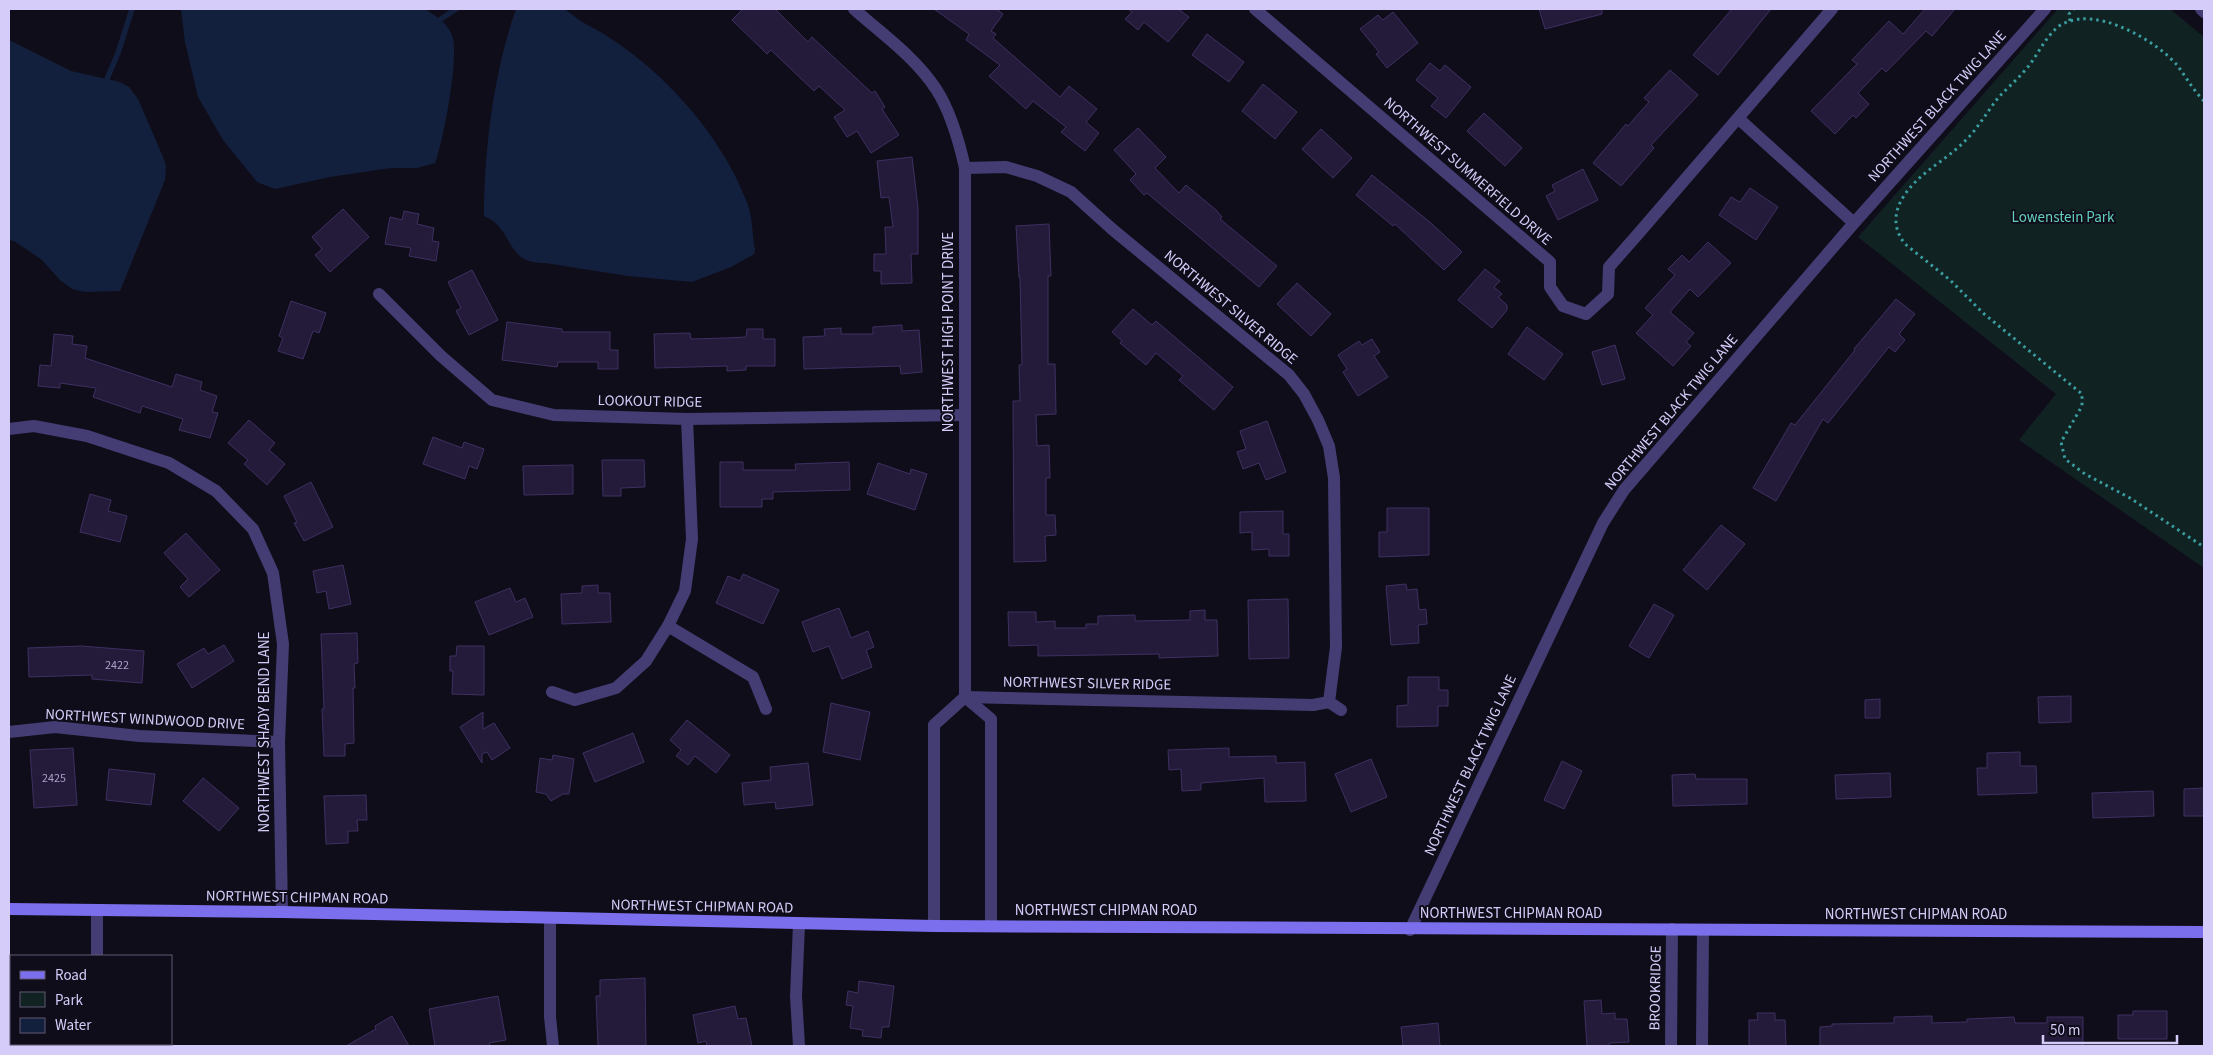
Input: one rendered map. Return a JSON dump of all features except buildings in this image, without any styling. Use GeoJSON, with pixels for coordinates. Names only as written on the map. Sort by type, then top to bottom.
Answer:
{"type":"FeatureCollection","features":[{"type":"Feature","properties":{"kind":"main road","name":"NORTHWEST CHIPMAN ROAD"},"geometry":{"type":"LineString","coordinates":[[9,909],[282,912],[934,926],[1282,926],[1410,930],[1672,929],[2204,932]]}},
{"type":"Feature","properties":{"kind":"street","name":"NORTHWEST HIGH POINT DRIVE"},"geometry":{"type":"LineString","coordinates":[[854,9],[915,62],[937,90],[959,138],[965,168],[964,697]]}},
{"type":"Feature","properties":{"kind":"street","name":"NORTHWEST SUMMERFIELD DRIVE"},"geometry":{"type":"LineString","coordinates":[[1255,9],[1550,262],[1550,287],[1563,306],[1586,314],[1608,294],[1609,267],[1616,258],[1739,119],[1832,9]]}},
{"type":"Feature","properties":{"kind":"street","name":"NORTHWEST BLACK TWIG LANE"},"geometry":{"type":"LineString","coordinates":[[1410,930],[1603,523],[1624,490],[1854,223],[2045,9]]}},
{"type":"Feature","properties":{"kind":"street"},"geometry":{"type":"LineString","coordinates":[[2201,9],[2204,12]]}},
{"type":"Feature","properties":{"kind":"street"},"geometry":{"type":"LineString","coordinates":[[1739,119],[1854,223]]}},
{"type":"Feature","properties":{"kind":"street","name":"NORTHWEST SILVER RIDGE"},"geometry":{"type":"LineString","coordinates":[[964,697],[1313,705],[1329,702],[1336,647],[1334,478],[1329,446],[1304,394],[1290,375],[1112,229],[1071,192],[1037,176],[1006,167],[965,168]]}},
{"type":"Feature","properties":{"kind":"street","name":"LOOKOUT RIDGE"},"geometry":{"type":"LineString","coordinates":[[379,294],[441,356],[492,400],[554,415],[687,419],[964,415]]}},
{"type":"Feature","properties":{"kind":"street"},"geometry":{"type":"LineString","coordinates":[[552,692],[575,700],[616,688],[646,662],[668,626],[685,591],[692,538],[687,419]]}},
{"type":"Feature","properties":{"kind":"street","name":"NORTHWEST SHADY BEND LANE"},"geometry":{"type":"LineString","coordinates":[[9,429],[34,426],[87,436],[168,463],[216,491],[253,529],[273,573],[283,644],[279,742],[282,912]]}},
{"type":"Feature","properties":{"kind":"street"},"geometry":{"type":"LineString","coordinates":[[668,626],[753,677],[766,709]]}},
{"type":"Feature","properties":{"kind":"street"},"geometry":{"type":"LineString","coordinates":[[934,926],[934,725],[964,697],[991,719],[991,926]]}},
{"type":"Feature","properties":{"kind":"street"},"geometry":{"type":"LineString","coordinates":[[1329,702],[1341,710]]}},
{"type":"Feature","properties":{"kind":"street","name":"NORTHWEST WINDWOOD DRIVE"},"geometry":{"type":"LineString","coordinates":[[9,732],[55,728],[139,736],[279,742]]}},
{"type":"Feature","properties":{"kind":"street"},"geometry":{"type":"LineString","coordinates":[[96,955],[97,911]]}},
{"type":"Feature","properties":{"kind":"street"},"geometry":{"type":"LineString","coordinates":[[550,918],[550,1016],[553,1046]]}},
{"type":"Feature","properties":{"kind":"street"},"geometry":{"type":"LineString","coordinates":[[799,924],[796,996],[800,1046]]}},
{"type":"Feature","properties":{"kind":"street","name":"BROOKRIDGE"},"geometry":{"type":"LineString","coordinates":[[1671,1046],[1672,929]]}},
{"type":"Feature","properties":{"kind":"street"},"geometry":{"type":"LineString","coordinates":[[1702,1046],[1703,930]]}},
{"type":"Feature","properties":{"kind":"path"},"geometry":{"type":"LineString","coordinates":[[2070,21],[2069,14],[2074,9]]}},
{"type":"Feature","properties":{"kind":"path"},"geometry":{"type":"LineString","coordinates":[[2204,101],[2167,56],[2128,29],[2095,19],[2070,21],[2060,25],[2053,31],[2027,68],[1998,98],[1967,140],[1909,189],[1897,209],[1896,226],[1905,244],[1950,280],[1983,313],[2082,394],[2082,406],[2061,442],[2065,459],[2085,474],[2130,498],[2204,547]]}},
{"type":"Feature","properties":{"kind":"green space","name":"Lowenstein Park"},"geometry":{"type":"Polygon","coordinates":[[[2058,9],[2170,9],[2204,37],[2204,568],[2019,440],[2056,394],[1858,237],[2058,9]]]}},
{"type":"Feature","properties":{"kind":"water"},"geometry":{"type":"Polygon","coordinates":[[[552,8],[568,11],[635,56],[682,99],[721,150],[736,177],[750,211],[754,254],[731,267],[692,282],[628,276],[532,262],[516,252],[501,229],[484,216],[484,191],[488,138],[496,84],[508,33],[516,9],[552,8]]]}},
{"type":"Feature","properties":{"kind":"water"},"geometry":{"type":"Polygon","coordinates":[[[181,9],[425,9],[444,23],[452,35],[454,45],[449,99],[435,163],[417,168],[391,168],[330,177],[275,189],[257,182],[223,140],[198,97],[185,42],[181,9]]]}},
{"type":"Feature","properties":{"kind":"water"},"geometry":{"type":"Polygon","coordinates":[[[9,40],[71,71],[120,82],[129,87],[138,99],[166,166],[165,180],[120,291],[85,292],[72,289],[60,280],[42,260],[14,241],[9,240],[9,40]]]}},
{"type":"Feature","properties":{"kind":"waterway"},"geometry":{"type":"LineString","coordinates":[[107,79],[118,53],[132,9]]}},
{"type":"Feature","properties":{"kind":"waterway"},"geometry":{"type":"LineString","coordinates":[[441,19],[456,9]]}}]}
